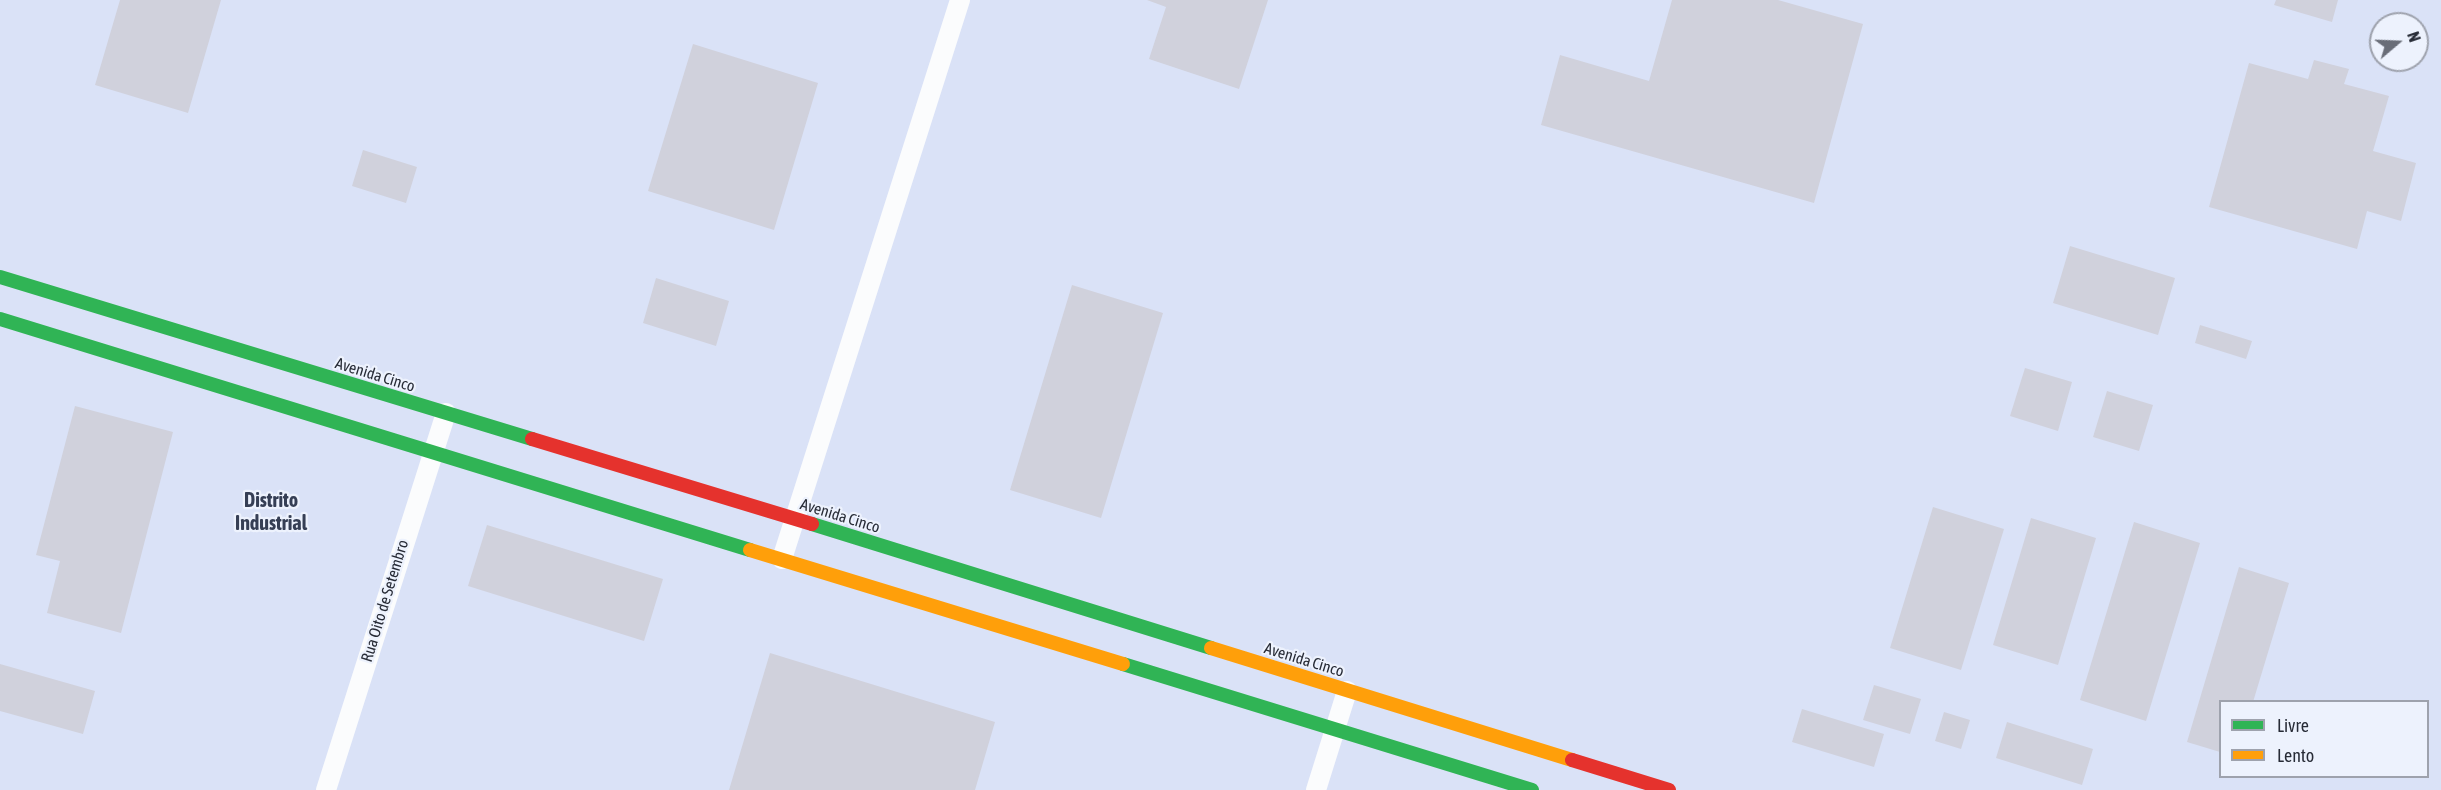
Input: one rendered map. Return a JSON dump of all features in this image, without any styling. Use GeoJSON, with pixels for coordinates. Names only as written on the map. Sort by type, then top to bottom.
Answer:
{"type":"FeatureCollection","features":[{"type":"Feature","properties":{"kind":"street"},"geometry":{"type":"LineString","coordinates":[[782,559],[960,0]]}},
{"type":"Feature","properties":{"kind":"street","name":"Avenida Cinco"},"geometry":{"type":"LineString","coordinates":[[0,277],[795,519],[1669,790]]}},
{"type":"Feature","properties":{"kind":"street"},"geometry":{"type":"LineString","coordinates":[[0,319],[1532,790]]}},
{"type":"Feature","properties":{"kind":"street","name":"Rua Oito de Setembro"},"geometry":{"type":"LineString","coordinates":[[326,790],[431,453],[446,413]]}},
{"type":"Feature","properties":{"kind":"street"},"geometry":{"type":"LineString","coordinates":[[1316,790],[1347,691]]}},
{"type":"Feature","properties":{"kind":"shaded area"},"geometry":{"type":"Polygon","coordinates":[[[0,0],[2441,0],[2441,790],[0,790],[0,0]]]}},
{"type":"Feature","properties":{"kind":"building"},"geometry":{"type":"Polygon","coordinates":[[[120,0],[221,0],[188,113],[95,85],[120,0]]]}},
{"type":"Feature","properties":{"kind":"building"},"geometry":{"type":"Polygon","coordinates":[[[1147,0],[1268,0],[1239,89],[1149,59],[1166,7],[1147,0]]]}},
{"type":"Feature","properties":{"kind":"building"},"geometry":{"type":"Polygon","coordinates":[[[1672,0],[1778,0],[1863,24],[1814,203],[1541,125],[1560,55],[1649,81],[1672,0]]]}},
{"type":"Feature","properties":{"kind":"building"},"geometry":{"type":"Polygon","coordinates":[[[2276,0],[2338,0],[2332,22],[2274,5],[2276,0]]]}},
{"type":"Feature","properties":{"kind":"building"},"geometry":{"type":"Polygon","coordinates":[[[693,44],[818,83],[774,230],[648,191],[693,44]]]}},
{"type":"Feature","properties":{"kind":"building"},"geometry":{"type":"Polygon","coordinates":[[[2314,60],[2349,69],[2344,84],[2389,96],[2373,151],[2416,163],[2401,221],[2367,211],[2357,249],[2209,207],[2249,63],[2308,79],[2314,60]]]}},
{"type":"Feature","properties":{"kind":"building"},"geometry":{"type":"Polygon","coordinates":[[[363,150],[417,167],[406,203],[352,186],[363,150]]]}},
{"type":"Feature","properties":{"kind":"building"},"geometry":{"type":"Polygon","coordinates":[[[2070,246],[2175,278],[2158,335],[2053,303],[2070,246]]]}},
{"type":"Feature","properties":{"kind":"building"},"geometry":{"type":"Polygon","coordinates":[[[656,278],[729,301],[716,346],[643,323],[656,278]]]}},
{"type":"Feature","properties":{"kind":"building"},"geometry":{"type":"Polygon","coordinates":[[[1072,285],[1163,313],[1101,518],[1010,490],[1072,285]]]}},
{"type":"Feature","properties":{"kind":"building"},"geometry":{"type":"Polygon","coordinates":[[[2200,325],[2252,341],[2246,359],[2195,343],[2200,325]]]}},
{"type":"Feature","properties":{"kind":"building"},"geometry":{"type":"Polygon","coordinates":[[[2025,368],[2072,382],[2058,431],[2010,416],[2025,368]]]}},
{"type":"Feature","properties":{"kind":"building"},"geometry":{"type":"Polygon","coordinates":[[[2107,391],[2153,405],[2139,451],[2093,437],[2107,391]]]}},
{"type":"Feature","properties":{"kind":"building"},"geometry":{"type":"Polygon","coordinates":[[[75,406],[173,432],[121,633],[47,613],[60,561],[36,555],[75,406]]]}},
{"type":"Feature","properties":{"kind":"building"},"geometry":{"type":"Polygon","coordinates":[[[1933,507],[2004,529],[1961,670],[1890,648],[1933,507]]]}},
{"type":"Feature","properties":{"kind":"building"},"geometry":{"type":"Polygon","coordinates":[[[2031,518],[2096,538],[2058,665],[1993,645],[2031,518]]]}},
{"type":"Feature","properties":{"kind":"building"},"geometry":{"type":"Polygon","coordinates":[[[2134,522],[2200,543],[2146,721],[2080,700],[2134,522]]]}},
{"type":"Feature","properties":{"kind":"building"},"geometry":{"type":"Polygon","coordinates":[[[487,525],[663,579],[644,641],[468,586],[487,525]]]}},
{"type":"Feature","properties":{"kind":"building"},"geometry":{"type":"Polygon","coordinates":[[[2239,567],[2289,583],[2254,700],[2219,700],[2219,752],[2187,742],[2239,567]]]}},
{"type":"Feature","properties":{"kind":"building"},"geometry":{"type":"Polygon","coordinates":[[[770,653],[995,722],[975,790],[729,790],[770,653]]]}},
{"type":"Feature","properties":{"kind":"building"},"geometry":{"type":"Polygon","coordinates":[[[0,664],[95,691],[83,734],[0,711],[0,664]]]}},
{"type":"Feature","properties":{"kind":"building"},"geometry":{"type":"Polygon","coordinates":[[[1874,685],[1921,699],[1910,734],[1863,720],[1874,685]]]}},
{"type":"Feature","properties":{"kind":"building"},"geometry":{"type":"Polygon","coordinates":[[[1802,709],[1884,734],[1874,767],[1792,742],[1802,709]]]}},
{"type":"Feature","properties":{"kind":"building"},"geometry":{"type":"Polygon","coordinates":[[[1944,712],[1970,720],[1961,749],[1935,741],[1944,712]]]}},
{"type":"Feature","properties":{"kind":"building"},"geometry":{"type":"Polygon","coordinates":[[[2007,722],[2093,749],[2082,785],[1996,758],[2007,722]]]}},
{"type":"Feature","properties":{"kind":"traffic: fast"},"geometry":{"type":"LineString","coordinates":[[0,277],[532,439]]}},
{"type":"Feature","properties":{"kind":"traffic: fast"},"geometry":{"type":"LineString","coordinates":[[0,319],[750,550]]}},
{"type":"Feature","properties":{"kind":"traffic: fast"},"geometry":{"type":"LineString","coordinates":[[812,524],[1211,648]]}},
{"type":"Feature","properties":{"kind":"traffic: fast"},"geometry":{"type":"LineString","coordinates":[[1123,664],[1532,790]]}},
{"type":"Feature","properties":{"kind":"traffic: slow"},"geometry":{"type":"LineString","coordinates":[[750,550],[1123,664]]}},
{"type":"Feature","properties":{"kind":"traffic: slow"},"geometry":{"type":"LineString","coordinates":[[1211,648],[1572,760]]}},
{"type":"Feature","properties":{"kind":"traffic: jam"},"geometry":{"type":"LineString","coordinates":[[532,439],[812,524]]}},
{"type":"Feature","properties":{"kind":"traffic: jam"},"geometry":{"type":"LineString","coordinates":[[1572,760],[1669,790]]}},
{"type":"Feature","properties":{"kind":"district","name":"Distrito Industrial"},"geometry":{"type":"Point","coordinates":[271,512]}}]}
